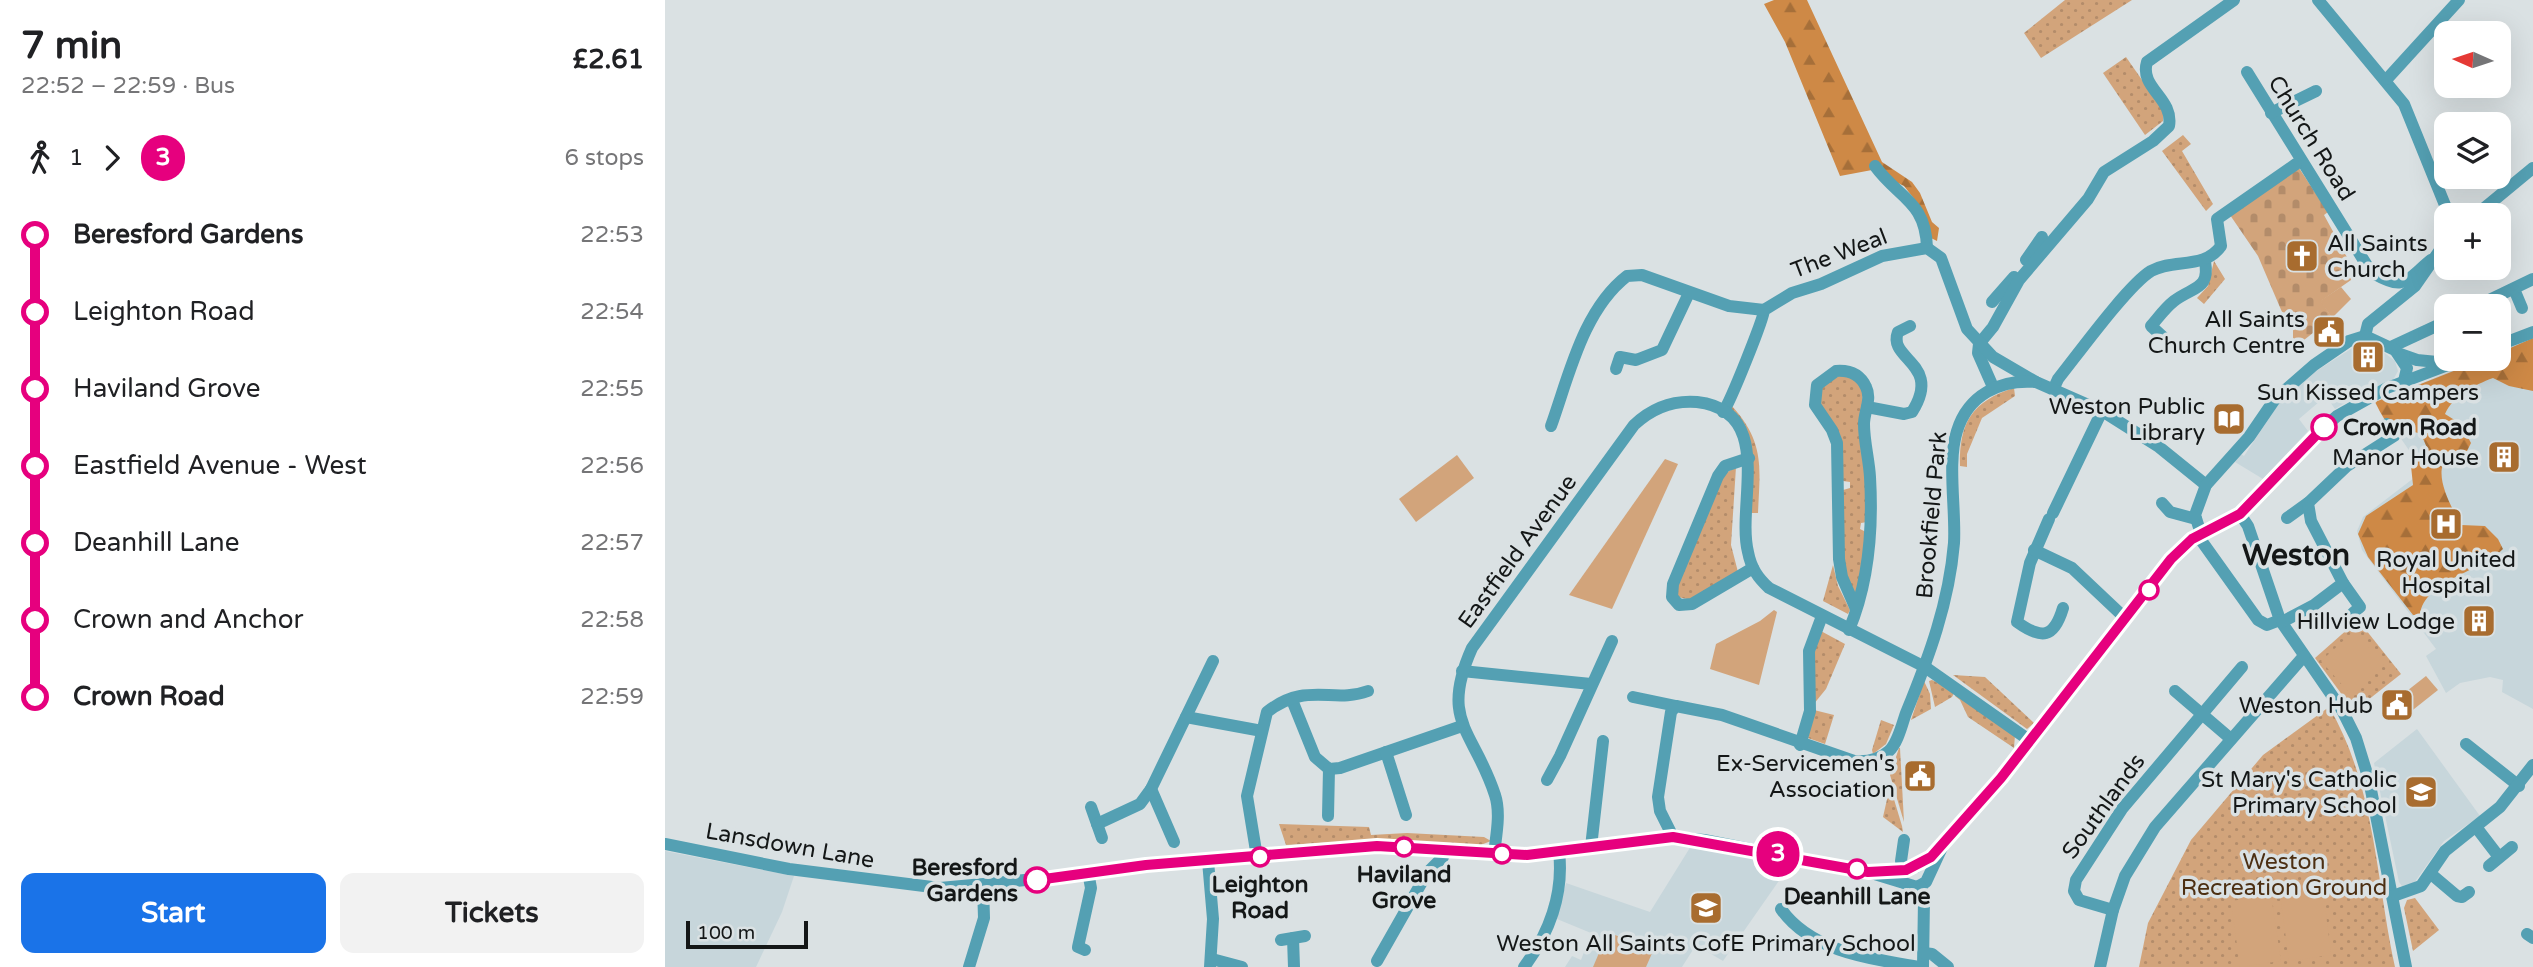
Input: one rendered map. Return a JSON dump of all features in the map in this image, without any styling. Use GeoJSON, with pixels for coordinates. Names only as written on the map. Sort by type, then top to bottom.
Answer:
{"type":"FeatureCollection","features":[{"type":"Feature","properties":{"kind":"street"},"geometry":{"type":"LineString","coordinates":[[1992,302],[2088,199],[2104,172],[2153,141],[2169,126],[2169,107],[2147,79],[2144,71],[2147,61],[2234,0]]}},
{"type":"Feature","properties":{"kind":"street"},"geometry":{"type":"LineString","coordinates":[[2318,0],[2387,79],[2404,104],[2444,203]]}},
{"type":"Feature","properties":{"kind":"street"},"geometry":{"type":"LineString","coordinates":[[2387,79],[2459,0]]}},
{"type":"Feature","properties":{"kind":"street","name":"Church Road"},"geometry":{"type":"LineString","coordinates":[[2247,72],[2371,272],[2394,285],[2401,284],[2431,260]]}},
{"type":"Feature","properties":{"kind":"street"},"geometry":{"type":"LineString","coordinates":[[2271,113],[2316,91]]}},
{"type":"Feature","properties":{"kind":"street"},"geometry":{"type":"LineString","coordinates":[[2053,390],[2058,379],[2141,278],[2161,266],[2205,261],[2221,247],[2217,219],[2296,164]]}},
{"type":"Feature","properties":{"kind":"street"},"geometry":{"type":"LineString","coordinates":[[1875,166],[1888,182],[1913,202],[1927,248],[1941,258],[1956,305],[1967,329],[1979,344],[2000,362],[2036,382],[2102,411],[2159,447],[2206,485]]}},
{"type":"Feature","properties":{"kind":"street"},"geometry":{"type":"LineString","coordinates":[[2491,203],[2533,168]]}},
{"type":"Feature","properties":{"kind":"street"},"geometry":{"type":"LineString","coordinates":[[2036,382],[2013,382],[1993,387],[1978,353],[1979,344],[1993,327],[2017,278],[2042,237]]}},
{"type":"Feature","properties":{"kind":"street","name":"The Weal"},"geometry":{"type":"LineString","coordinates":[[1764,310],[1792,293],[1821,284],[1882,256],[1927,248]]}},
{"type":"Feature","properties":{"kind":"street"},"geometry":{"type":"LineString","coordinates":[[2365,336],[2368,324],[2409,292],[2434,256]]}},
{"type":"Feature","properties":{"kind":"street"},"geometry":{"type":"LineString","coordinates":[[2163,337],[2151,327],[2176,299],[2202,285],[2207,274],[2205,261]]}},
{"type":"Feature","properties":{"kind":"street"},"geometry":{"type":"LineString","coordinates":[[1551,426],[1585,335],[1602,303],[1627,276],[1638,274],[1738,308],[1764,310],[1762,324],[1741,369],[1732,401],[1724,412],[1745,438],[1749,458],[1745,538],[1753,568],[1769,589],[1924,667],[2029,740]]}},
{"type":"Feature","properties":{"kind":"street"},"geometry":{"type":"LineString","coordinates":[[2503,294],[2533,279]]}},
{"type":"Feature","properties":{"kind":"street"},"geometry":{"type":"LineString","coordinates":[[2514,289],[2522,308]]}},
{"type":"Feature","properties":{"kind":"street"},"geometry":{"type":"LineString","coordinates":[[1616,369],[1620,357],[1636,360],[1658,353],[1665,347],[1689,293]]}},
{"type":"Feature","properties":{"kind":"street"},"geometry":{"type":"LineString","coordinates":[[1867,407],[1904,414],[1912,412],[1916,406],[1921,387],[1918,368],[1896,343],[1898,332],[1910,326]]}},
{"type":"Feature","properties":{"kind":"street"},"geometry":{"type":"LineString","coordinates":[[2395,351],[2434,328]]}},
{"type":"Feature","properties":{"kind":"street"},"geometry":{"type":"LineString","coordinates":[[2511,340],[2533,332]]}},
{"type":"Feature","properties":{"kind":"street"},"geometry":{"type":"LineString","coordinates":[[2343,583],[2314,605],[2281,621],[2267,625],[2257,620],[2199,535],[2196,519],[2206,485],[2249,437],[2281,392],[2349,341],[2365,336],[2395,351],[2434,363]]}},
{"type":"Feature","properties":{"kind":"street"},"geometry":{"type":"LineString","coordinates":[[2395,351],[2407,368],[2404,381]]}},
{"type":"Feature","properties":{"kind":"street"},"geometry":{"type":"LineString","coordinates":[[1915,875],[2001,778],[2171,559],[2199,535],[2240,514],[2311,439],[2337,416],[2368,397],[2434,370]]}},
{"type":"Feature","properties":{"kind":"street"},"geometry":{"type":"LineString","coordinates":[[1849,630],[1856,609],[1870,537],[1870,478],[1864,427],[1867,389],[1853,373],[1830,373],[1817,385],[1815,405],[1837,443],[1839,559],[1842,577],[1856,609]]}},
{"type":"Feature","properties":{"kind":"street","name":"Brookfield Park"},"geometry":{"type":"LineString","coordinates":[[1633,697],[1722,715],[1800,745],[1854,761],[1881,757],[1891,750],[1945,606],[1955,513],[1956,432],[1969,408],[1993,387]]}},
{"type":"Feature","properties":{"kind":"street","name":"Eastfield Avenue"},"geometry":{"type":"LineString","coordinates":[[1495,854],[1496,797],[1462,726],[1457,696],[1462,671],[1472,648],[1634,425],[1660,407],[1680,402],[1702,403],[1724,412]]}},
{"type":"Feature","properties":{"kind":"street"},"geometry":{"type":"LineString","coordinates":[[2062,608],[2056,629],[2051,633],[2046,634],[2017,622],[2034,550],[2102,411]]}},
{"type":"Feature","properties":{"kind":"street"},"geometry":{"type":"LineString","coordinates":[[2287,518],[2308,503],[2347,466],[2394,436],[2387,425]]}},
{"type":"Feature","properties":{"kind":"street"},"geometry":{"type":"LineString","coordinates":[[1749,458],[1725,466],[1718,476],[1673,584],[1672,597],[1679,605],[1692,604],[1753,568]]}},
{"type":"Feature","properties":{"kind":"street"},"geometry":{"type":"LineString","coordinates":[[2162,503],[2170,512],[2196,519]]}},
{"type":"Feature","properties":{"kind":"street"},"geometry":{"type":"LineString","coordinates":[[2308,503],[2311,521],[2343,583],[2360,607],[2353,613]]}},
{"type":"Feature","properties":{"kind":"street"},"geometry":{"type":"LineString","coordinates":[[2240,514],[2248,526],[2281,621],[2342,710],[2355,738],[2369,780],[2406,967]]}},
{"type":"Feature","properties":{"kind":"street"},"geometry":{"type":"LineString","coordinates":[[2034,550],[2072,568],[2125,618]]}},
{"type":"Feature","properties":{"kind":"street"},"geometry":{"type":"LineString","coordinates":[[1800,745],[1810,712],[1807,675],[1809,651],[1822,616]]}},
{"type":"Feature","properties":{"kind":"street"},"geometry":{"type":"LineString","coordinates":[[1546,780],[1560,756],[1612,641]]}},
{"type":"Feature","properties":{"kind":"street"},"geometry":{"type":"LineString","coordinates":[[2100,967],[2113,910],[2125,876],[2155,827],[2304,656]]}},
{"type":"Feature","properties":{"kind":"street"},"geometry":{"type":"LineString","coordinates":[[1097,824],[1140,804],[1151,789],[1213,661]]}},
{"type":"Feature","properties":{"kind":"street","name":"Southlands"},"geometry":{"type":"LineString","coordinates":[[2113,910],[2079,900],[2074,891],[2076,880],[2122,809],[2242,667]]}},
{"type":"Feature","properties":{"kind":"street"},"geometry":{"type":"LineString","coordinates":[[1462,671],[1591,684]]}},
{"type":"Feature","properties":{"kind":"street"},"geometry":{"type":"LineString","coordinates":[[1257,857],[1247,796],[1267,712],[1311,692],[1357,695],[1368,690]]}},
{"type":"Feature","properties":{"kind":"street"},"geometry":{"type":"LineString","coordinates":[[2174,692],[2231,739]]}},
{"type":"Feature","properties":{"kind":"street"},"geometry":{"type":"LineString","coordinates":[[1292,700],[1315,757],[1329,769],[1329,818]]}},
{"type":"Feature","properties":{"kind":"street"},"geometry":{"type":"LineString","coordinates":[[1673,837],[1660,811],[1658,797],[1671,712],[1676,706]]}},
{"type":"Feature","properties":{"kind":"street"},"geometry":{"type":"LineString","coordinates":[[1186,718],[1262,731]]}},
{"type":"Feature","properties":{"kind":"street"},"geometry":{"type":"LineString","coordinates":[[1329,769],[1462,726]]}},
{"type":"Feature","properties":{"kind":"street"},"geometry":{"type":"LineString","coordinates":[[1591,847],[1603,741]]}},
{"type":"Feature","properties":{"kind":"street"},"geometry":{"type":"LineString","coordinates":[[2466,744],[2519,786]]}},
{"type":"Feature","properties":{"kind":"street"},"geometry":{"type":"LineString","coordinates":[[1386,752],[1407,815]]}},
{"type":"Feature","properties":{"kind":"street"},"geometry":{"type":"LineString","coordinates":[[2393,896],[2416,890],[2431,874],[2445,851],[2476,828],[2519,786],[2533,765]]}},
{"type":"Feature","properties":{"kind":"street"},"geometry":{"type":"LineString","coordinates":[[1151,789],[1174,842]]}},
{"type":"Feature","properties":{"kind":"street"},"geometry":{"type":"LineString","coordinates":[[1091,807],[1102,838]]}},
{"type":"Feature","properties":{"kind":"street"},"geometry":{"type":"LineString","coordinates":[[2476,828],[2494,862],[2512,847]]}},
{"type":"Feature","properties":{"kind":"street","name":"Lansdown Lane"},"geometry":{"type":"LineString","coordinates":[[665,844],[741,860],[870,881],[940,888],[983,886],[1088,872],[1377,846],[1495,854],[1559,852],[1673,837],[1868,872],[1915,875]]}},
{"type":"Feature","properties":{"kind":"street"},"geometry":{"type":"LineString","coordinates":[[1781,909],[1792,922],[1838,949],[1921,967],[1924,953],[1915,875],[1901,861],[1904,840]]}},
{"type":"Feature","properties":{"kind":"street"},"geometry":{"type":"LineString","coordinates":[[1377,961],[1426,873],[1443,857],[1444,849]]}},
{"type":"Feature","properties":{"kind":"street"},"geometry":{"type":"LineString","coordinates":[[1524,967],[1549,928],[1558,887],[1559,852]]}},
{"type":"Feature","properties":{"kind":"street"},"geometry":{"type":"LineString","coordinates":[[1208,861],[1211,963],[1242,967]]}},
{"type":"Feature","properties":{"kind":"street"},"geometry":{"type":"LineString","coordinates":[[1085,950],[1079,947],[1091,888],[1088,872]]}},
{"type":"Feature","properties":{"kind":"street"},"geometry":{"type":"LineString","coordinates":[[2431,874],[2457,896],[2462,898],[2469,892]]}},
{"type":"Feature","properties":{"kind":"street"},"geometry":{"type":"LineString","coordinates":[[968,967],[984,918],[983,886]]}},
{"type":"Feature","properties":{"kind":"street"},"geometry":{"type":"LineString","coordinates":[[1293,938],[1294,967]]}},
{"type":"Feature","properties":{"kind":"street"},"geometry":{"type":"LineString","coordinates":[[1924,953],[1932,954],[1948,967]]}},
{"type":"Feature","properties":{"kind":"shaded area","name":"Royal United Hospital"},"geometry":{"type":"Polygon","coordinates":[[[2533,337],[2533,709],[2502,692],[2503,680],[2490,677],[2460,683],[2446,693],[2426,656],[2436,649],[2362,550],[2357,531],[2363,517],[2423,471],[2381,409],[2398,393],[2452,371],[2511,371],[2511,346],[2533,337]]]}},
{"type":"Feature","properties":{"kind":"shaded area"},"geometry":{"type":"Polygon","coordinates":[[[2365,343],[2377,347],[2395,361],[2398,371],[2393,380],[2361,393],[2335,409],[2326,396],[2299,419],[2308,431],[2263,479],[2235,462],[2241,454],[2244,456],[2282,399],[2313,373],[2357,345],[2365,343]]]}},
{"type":"Feature","properties":{"kind":"shaded area","name":"St Mary's Catholic Primary School"},"geometry":{"type":"Polygon","coordinates":[[[2417,729],[2480,816],[2444,841],[2414,883],[2402,886],[2374,763],[2417,729]]]}},
{"type":"Feature","properties":{"kind":"shaded area","name":"Weston All Saints CofE Primary School"},"geometry":{"type":"Polygon","coordinates":[[[1691,846],[1790,865],[1723,961],[1696,945],[1682,967],[1565,967],[1572,956],[1581,960],[1591,933],[1557,919],[1566,883],[1650,912],[1691,846]]]}},
{"type":"Feature","properties":{"kind":"shaded area"},"geometry":{"type":"Polygon","coordinates":[[[665,851],[794,876],[782,912],[756,967],[665,967],[665,851]]]}},
{"type":"Feature","properties":{"kind":"green space"},"geometry":{"type":"Polygon","coordinates":[[[1774,0],[1807,0],[1882,162],[1912,182],[1920,193],[1932,222],[1939,228],[1937,241],[1931,238],[1919,205],[1904,186],[1872,170],[1840,176],[1785,42],[1764,4],[1774,0]]]}},
{"type":"Feature","properties":{"kind":"green space"},"geometry":{"type":"Polygon","coordinates":[[[2065,0],[2132,0],[2041,58],[2024,33],[2065,0]]]}},
{"type":"Feature","properties":{"kind":"green space"},"geometry":{"type":"Polygon","coordinates":[[[2126,57],[2163,110],[2163,121],[2145,135],[2103,73],[2126,57]]]}},
{"type":"Feature","properties":{"kind":"green space"},"geometry":{"type":"Polygon","coordinates":[[[2183,135],[2191,144],[2182,151],[2213,204],[2206,211],[2162,151],[2183,135]]]}},
{"type":"Feature","properties":{"kind":"green space"},"geometry":{"type":"Polygon","coordinates":[[[2297,165],[2328,212],[2324,215],[2354,270],[2351,280],[2321,301],[2332,318],[2304,340],[2302,338],[2293,343],[2293,316],[2282,312],[2258,256],[2230,215],[2297,165]]]}},
{"type":"Feature","properties":{"kind":"green space"},"geometry":{"type":"Polygon","coordinates":[[[2214,261],[2225,279],[2204,304],[2197,298],[2208,286],[2214,261]]]}},
{"type":"Feature","properties":{"kind":"green space"},"geometry":{"type":"Polygon","coordinates":[[[2341,287],[2351,299],[2332,318],[2320,301],[2341,287]]]}},
{"type":"Feature","properties":{"kind":"green space"},"geometry":{"type":"Polygon","coordinates":[[[2533,338],[2533,391],[2509,386],[2493,378],[2465,392],[2453,402],[2445,414],[2461,424],[2471,443],[2467,451],[2453,454],[2445,461],[2442,470],[2445,493],[2461,525],[2485,526],[2498,539],[2503,549],[2442,585],[2424,603],[2420,615],[2413,615],[2368,557],[2358,534],[2366,516],[2413,485],[2411,466],[2419,459],[2431,457],[2421,434],[2393,427],[2385,420],[2375,402],[2454,371],[2511,371],[2511,348],[2533,338]]]}},
{"type":"Feature","properties":{"kind":"green space"},"geometry":{"type":"Polygon","coordinates":[[[1836,373],[1862,382],[1867,522],[1861,523],[1860,529],[1866,532],[1857,598],[1843,567],[1843,490],[1850,488],[1850,482],[1843,481],[1817,394],[1836,373]]]}},
{"type":"Feature","properties":{"kind":"green space"},"geometry":{"type":"Polygon","coordinates":[[[2014,388],[2015,396],[1982,418],[1967,454],[1967,467],[1960,466],[1962,438],[1971,416],[1988,400],[2014,388]]]}},
{"type":"Feature","properties":{"kind":"green space"},"geometry":{"type":"Polygon","coordinates":[[[1732,406],[1750,432],[1758,456],[1758,513],[1751,513],[1752,449],[1730,411],[1732,406]]]}},
{"type":"Feature","properties":{"kind":"green space"},"geometry":{"type":"Polygon","coordinates":[[[1457,455],[1474,478],[1416,522],[1399,499],[1457,455]]]}},
{"type":"Feature","properties":{"kind":"green space"},"geometry":{"type":"Polygon","coordinates":[[[1665,459],[1678,464],[1612,609],[1569,595],[1665,459]]]}},
{"type":"Feature","properties":{"kind":"green space"},"geometry":{"type":"Polygon","coordinates":[[[1736,467],[1731,545],[1738,572],[1691,600],[1678,597],[1676,587],[1724,474],[1736,467]]]}},
{"type":"Feature","properties":{"kind":"green space"},"geometry":{"type":"Polygon","coordinates":[[[1833,565],[1838,586],[1850,610],[1848,614],[1823,601],[1833,565]]]}},
{"type":"Feature","properties":{"kind":"green space"},"geometry":{"type":"Polygon","coordinates":[[[1774,610],[1777,612],[1759,685],[1710,669],[1716,644],[1760,621],[1774,610]]]}},
{"type":"Feature","properties":{"kind":"green space"},"geometry":{"type":"Polygon","coordinates":[[[2358,620],[2401,674],[2354,711],[2315,658],[2358,620]]]}},
{"type":"Feature","properties":{"kind":"green space"},"geometry":{"type":"Polygon","coordinates":[[[1819,630],[1845,644],[1826,689],[1813,705],[1811,673],[1819,630]]]}},
{"type":"Feature","properties":{"kind":"green space"},"geometry":{"type":"Polygon","coordinates":[[[2354,631],[2384,665],[2351,695],[2321,661],[2354,631]]]}},
{"type":"Feature","properties":{"kind":"green space"},"geometry":{"type":"Polygon","coordinates":[[[1953,675],[1985,677],[2034,723],[2027,729],[1953,675]]]}},
{"type":"Feature","properties":{"kind":"green space"},"geometry":{"type":"Polygon","coordinates":[[[2426,676],[2438,690],[2409,713],[2398,698],[2426,676]]]}},
{"type":"Feature","properties":{"kind":"green space"},"geometry":{"type":"Polygon","coordinates":[[[1924,681],[1930,694],[1931,709],[1911,720],[1924,681]]]}},
{"type":"Feature","properties":{"kind":"green space"},"geometry":{"type":"Polygon","coordinates":[[[1929,681],[1955,691],[1952,697],[1935,707],[1929,681]]]}},
{"type":"Feature","properties":{"kind":"green space"},"geometry":{"type":"Polygon","coordinates":[[[1957,692],[2015,735],[2014,748],[1968,717],[1960,700],[1955,696],[1957,692]]]}},
{"type":"Feature","properties":{"kind":"green space","name":"Weston Recreation Ground"},"geometry":{"type":"Polygon","coordinates":[[[2329,707],[2356,768],[2365,801],[2395,967],[2139,967],[2148,923],[2191,840],[2263,755],[2329,707]]]}},
{"type":"Feature","properties":{"kind":"green space"},"geometry":{"type":"Polygon","coordinates":[[[1814,710],[1834,715],[1825,744],[1808,738],[1814,710]]]}},
{"type":"Feature","properties":{"kind":"green space"},"geometry":{"type":"Polygon","coordinates":[[[1881,720],[1894,725],[1886,744],[1873,754],[1872,750],[1881,720]]]}},
{"type":"Feature","properties":{"kind":"green space"},"geometry":{"type":"Polygon","coordinates":[[[1900,748],[1904,822],[1890,775],[1900,748]]]}},
{"type":"Feature","properties":{"kind":"green space"},"geometry":{"type":"Polygon","coordinates":[[[1890,786],[1902,826],[1903,832],[1883,817],[1890,786]]]}},
{"type":"Feature","properties":{"kind":"green space"},"geometry":{"type":"Polygon","coordinates":[[[1279,824],[1369,827],[1371,835],[1407,833],[1484,837],[1491,841],[1478,846],[1385,839],[1286,845],[1279,824]]]}},
{"type":"Feature","properties":{"kind":"green space"},"geometry":{"type":"Polygon","coordinates":[[[2323,889],[2331,955],[2289,961],[2280,894],[2323,889]]]}},
{"type":"Feature","properties":{"kind":"green space"},"geometry":{"type":"Polygon","coordinates":[[[2271,895],[2281,961],[2240,967],[2231,901],[2271,895]]]}},
{"type":"Feature","properties":{"kind":"green space"},"geometry":{"type":"Polygon","coordinates":[[[2415,898],[2439,930],[2413,951],[2404,908],[2407,900],[2415,898]]]}},
{"type":"Feature","properties":{"kind":"green space"},"geometry":{"type":"Polygon","coordinates":[[[1608,932],[1653,951],[1646,967],[1593,967],[1608,932]]]}},
{"type":"Feature","properties":{"kind":"bus line","name":"3"},"geometry":{"type":"LineString","coordinates":[[1037,880],[1146,865],[1377,846],[1527,855],[1673,837],[1704,840],[1868,872],[1900,872],[1916,867],[1931,857],[2001,778],[2171,559],[2192,539],[2240,514],[2324,427]]}},
{"type":"Feature","properties":{"kind":"place","name":"All Saints Church"},"geometry":{"type":"Point","coordinates":[2302,256]}},
{"type":"Feature","properties":{"kind":"place","name":"All Saints Church Centre"},"geometry":{"type":"Point","coordinates":[2329,332]}},
{"type":"Feature","properties":{"kind":"place","name":"Sun Kissed Campers"},"geometry":{"type":"Point","coordinates":[2368,357]}},
{"type":"Feature","properties":{"kind":"place","name":"Weston Public Library"},"geometry":{"type":"Point","coordinates":[2229,419]}},
{"type":"Feature","properties":{"kind":"place","name":"Crown Road"},"geometry":{"type":"Point","coordinates":[2324,427]}},
{"type":"Feature","properties":{"kind":"place","name":"Manor House"},"geometry":{"type":"Point","coordinates":[2504,457]}},
{"type":"Feature","properties":{"kind":"place","name":"Royal United Hospital"},"geometry":{"type":"Point","coordinates":[2446,524]}},
{"type":"Feature","properties":{"kind":"place","name":"Hillview Lodge"},"geometry":{"type":"Point","coordinates":[2479,621]}},
{"type":"Feature","properties":{"kind":"place","name":"Weston Hub"},"geometry":{"type":"Point","coordinates":[2397,705]}},
{"type":"Feature","properties":{"kind":"place","name":"Ex-Servicemen's Association"},"geometry":{"type":"Point","coordinates":[1920,776]}},
{"type":"Feature","properties":{"kind":"place","name":"St Mary's Catholic Primary School"},"geometry":{"type":"Point","coordinates":[2421,792]}},
{"type":"Feature","properties":{"kind":"place","name":"Haviland Grove"},"geometry":{"type":"Point","coordinates":[1404,847]}},
{"type":"Feature","properties":{"kind":"place","name":"Leighton Road"},"geometry":{"type":"Point","coordinates":[1260,857]}},
{"type":"Feature","properties":{"kind":"place","name":"Deanhill Lane"},"geometry":{"type":"Point","coordinates":[1857,869]}},
{"type":"Feature","properties":{"kind":"place","name":"Beresford Gardens"},"geometry":{"type":"Point","coordinates":[1037,880]}},
{"type":"Feature","properties":{"kind":"place","name":"Weston All Saints CofE Primary School"},"geometry":{"type":"Point","coordinates":[1706,908]}},
{"type":"Feature","properties":{"kind":"district","name":"Weston"},"geometry":{"type":"Point","coordinates":[2296,555]}}]}
